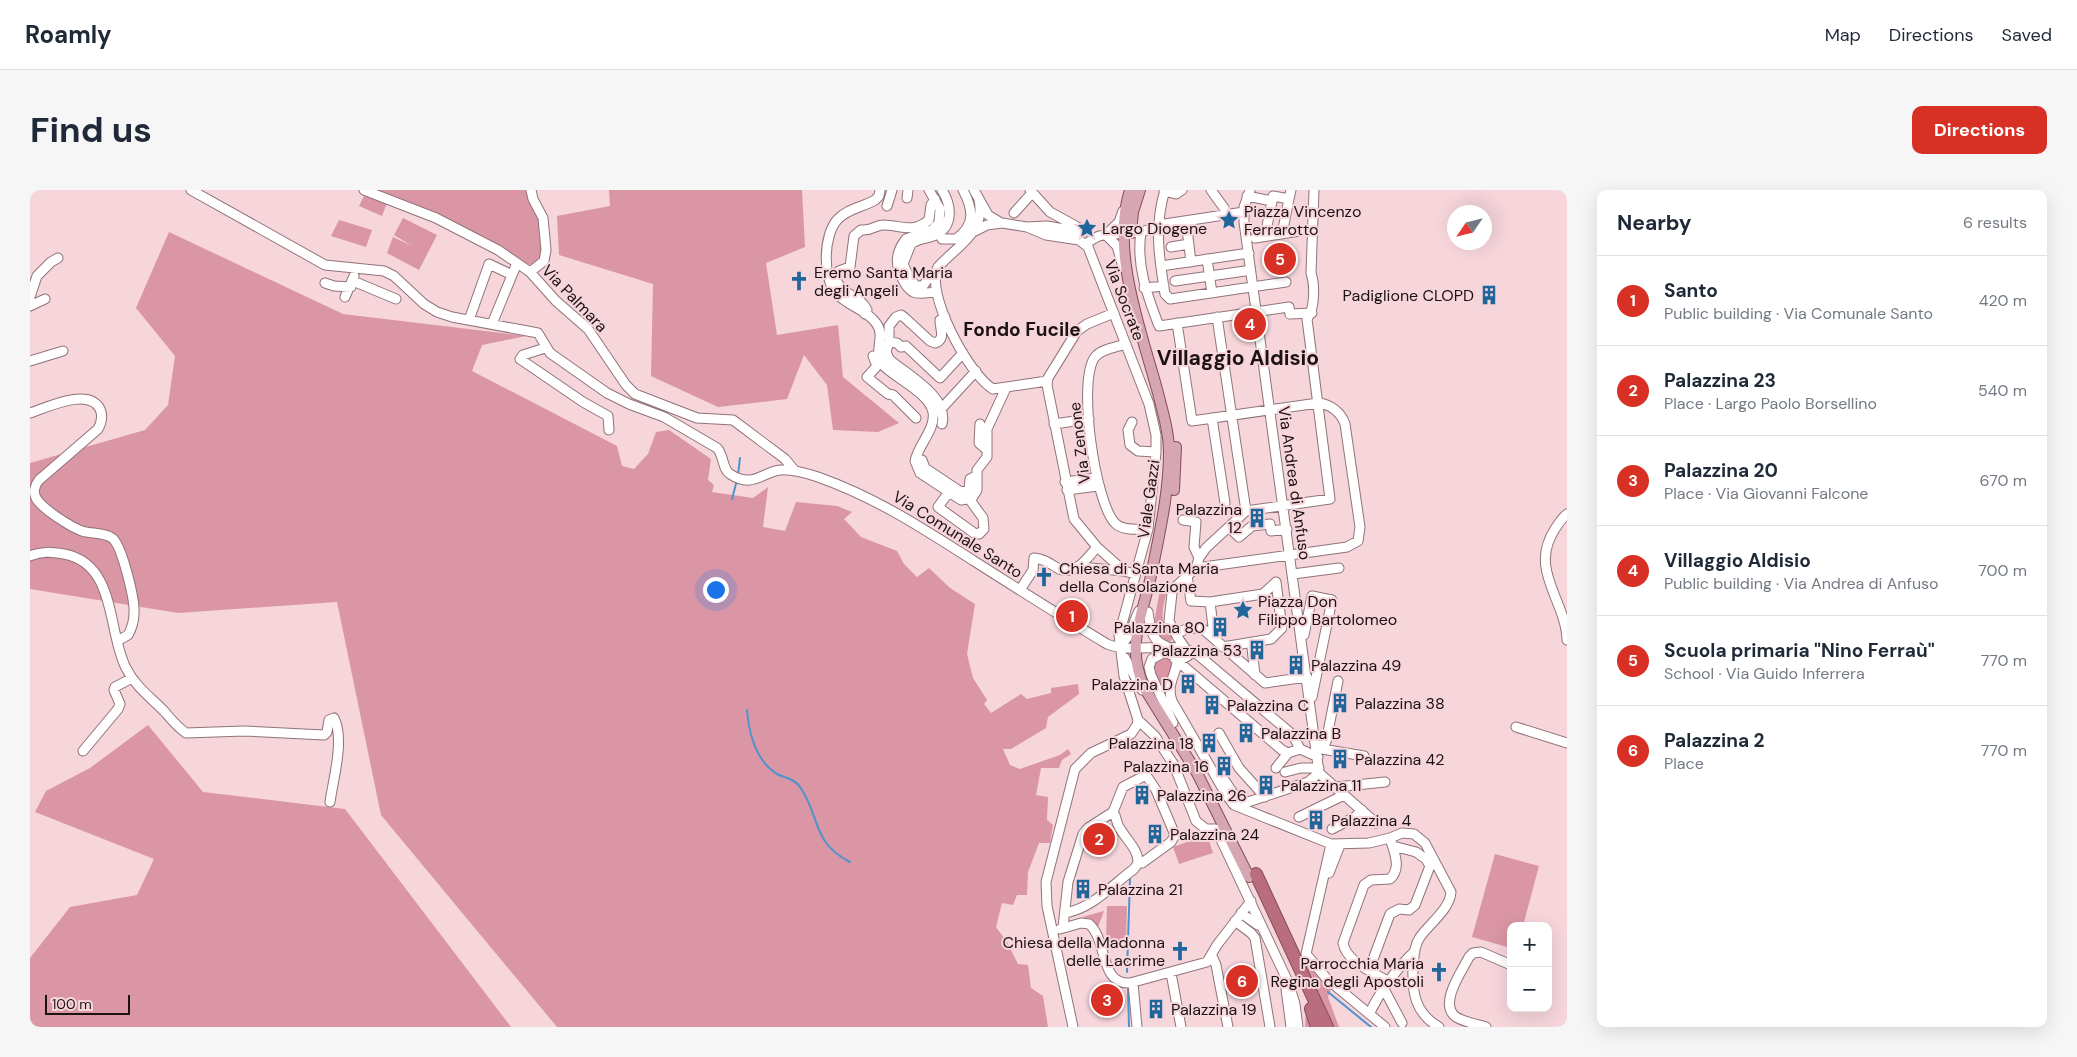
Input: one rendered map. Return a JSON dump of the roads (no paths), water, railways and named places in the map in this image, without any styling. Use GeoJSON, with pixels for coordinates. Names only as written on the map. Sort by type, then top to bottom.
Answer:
{"type":"FeatureCollection","features":[{"type":"Feature","properties":{"kind":"highway"},"geometry":{"type":"LineString","coordinates":[[1249,877],[1318,1027]]}},
{"type":"Feature","properties":{"kind":"highway"},"geometry":{"type":"LineString","coordinates":[[1249,877],[1327,1027]]}},
{"type":"Feature","properties":{"kind":"main road","name":"Viale Gazzi"},"geometry":{"type":"LineString","coordinates":[[1130,190],[1127,202],[1141,231]]}},
{"type":"Feature","properties":{"kind":"main road","name":"Viale Gazzi"},"geometry":{"type":"LineString","coordinates":[[1141,190],[1133,212],[1141,231]]}},
{"type":"Feature","properties":{"kind":"main road","name":"Viale Gazzi"},"geometry":{"type":"LineString","coordinates":[[1141,231],[1131,249],[1136,283],[1171,418],[1176,445],[1172,504],[1141,637],[1144,666],[1148,680],[1202,769],[1249,877]]}},
{"type":"Feature","properties":{"kind":"main road","name":"Viale Gazzi"},"geometry":{"type":"LineString","coordinates":[[1141,231],[1126,260],[1129,284],[1169,445],[1165,503],[1138,625],[1142,648]]}},
{"type":"Feature","properties":{"kind":"main road","name":"Viale Gazzi"},"geometry":{"type":"LineString","coordinates":[[1173,720],[1220,828],[1249,877]]}},
{"type":"Feature","properties":{"kind":"street"},"geometry":{"type":"LineString","coordinates":[[191,190],[319,263],[334,268],[380,270],[389,273],[433,309],[446,316],[492,324],[517,264]]}},
{"type":"Feature","properties":{"kind":"street","name":"Via Palmara"},"geometry":{"type":"LineString","coordinates":[[364,190],[436,218],[498,250],[530,272],[556,301],[588,329],[626,385],[635,394],[697,418],[733,420],[785,459],[795,471]]}},
{"type":"Feature","properties":{"kind":"street"},"geometry":{"type":"LineString","coordinates":[[530,272],[544,261],[546,250],[543,218],[531,190]]}},
{"type":"Feature","properties":{"kind":"street"},"geometry":{"type":"LineString","coordinates":[[880,190],[879,196],[875,200],[844,215],[834,224],[830,236],[826,263],[827,274],[832,288],[839,296],[877,324],[885,341],[887,357],[929,391],[942,408],[942,424]]}},
{"type":"Feature","properties":{"kind":"street"},"geometry":{"type":"LineString","coordinates":[[887,206],[892,190]]}},
{"type":"Feature","properties":{"kind":"street"},"geometry":{"type":"LineString","coordinates":[[929,190],[940,209],[939,223],[932,230],[906,239],[896,263],[898,271],[911,290],[922,293],[937,292]]}},
{"type":"Feature","properties":{"kind":"street"},"geometry":{"type":"LineString","coordinates":[[942,190],[949,203],[950,215],[946,224],[939,232],[911,244],[903,264],[910,279],[916,286],[923,286],[930,276],[935,274],[942,263],[984,221]]}},
{"type":"Feature","properties":{"kind":"street"},"geometry":{"type":"LineString","coordinates":[[939,232],[942,239],[956,239],[968,226],[971,209],[963,190]]}},
{"type":"Feature","properties":{"kind":"street"},"geometry":{"type":"LineString","coordinates":[[974,190],[988,215],[1002,223]]}},
{"type":"Feature","properties":{"kind":"street"},"geometry":{"type":"LineString","coordinates":[[1141,190],[1136,222],[1140,226],[1161,266],[1165,294],[1170,299],[1286,282]]}},
{"type":"Feature","properties":{"kind":"street"},"geometry":{"type":"LineString","coordinates":[[1182,190],[1176,194],[1165,190],[1141,231],[1139,244],[1144,288],[1160,326],[1289,307],[1290,314],[1312,313]]}},
{"type":"Feature","properties":{"kind":"street"},"geometry":{"type":"LineString","coordinates":[[1211,190],[1224,208]]}},
{"type":"Feature","properties":{"kind":"street"},"geometry":{"type":"LineString","coordinates":[[1180,651],[1169,617],[1172,593],[1196,568],[1199,558],[1206,548],[1246,511],[1330,499],[1307,319],[1312,313],[1313,278],[1311,273],[1314,190]]}},
{"type":"Feature","properties":{"kind":"street"},"geometry":{"type":"LineString","coordinates":[[1014,213],[1031,192],[1050,212],[1088,236],[1117,246],[1129,284]]}},
{"type":"Feature","properties":{"kind":"street"},"geometry":{"type":"LineString","coordinates":[[1249,193],[1272,201]]}},
{"type":"Feature","properties":{"kind":"street","name":"Via Andrea di Anfuso"},"geometry":{"type":"LineString","coordinates":[[1249,193],[1244,212],[1248,254],[1319,770]]}},
{"type":"Feature","properties":{"kind":"street"},"geometry":{"type":"LineString","coordinates":[[1265,236],[1273,196],[1290,195],[1282,234]]}},
{"type":"Feature","properties":{"kind":"street"},"geometry":{"type":"LineString","coordinates":[[865,314],[867,308],[843,291],[835,277],[839,271],[849,269],[850,267],[854,236],[861,230],[869,231],[882,225],[906,229],[924,224],[929,220],[931,205],[934,199]]}},
{"type":"Feature","properties":{"kind":"street"},"geometry":{"type":"LineString","coordinates":[[979,200],[984,221]]}},
{"type":"Feature","properties":{"kind":"street"},"geometry":{"type":"LineString","coordinates":[[1088,236],[1119,222],[1127,202]]}},
{"type":"Feature","properties":{"kind":"street"},"geometry":{"type":"LineString","coordinates":[[984,221],[1027,227],[1046,235],[1088,236],[1141,231],[1186,221],[1244,212]]}},
{"type":"Feature","properties":{"kind":"street"},"geometry":{"type":"LineString","coordinates":[[1186,221],[1191,262]]}},
{"type":"Feature","properties":{"kind":"street"},"geometry":{"type":"LineString","coordinates":[[1254,238],[1313,229]]}},
{"type":"Feature","properties":{"kind":"street","name":"Via Socrate"},"geometry":{"type":"LineString","coordinates":[[1088,236],[1092,255],[1151,412],[1156,435],[1148,529],[1120,628],[1119,646]]}},
{"type":"Feature","properties":{"kind":"street"},"geometry":{"type":"LineString","coordinates":[[1171,247],[1189,244]]}},
{"type":"Feature","properties":{"kind":"street"},"geometry":{"type":"LineString","coordinates":[[1161,266],[1248,254]]}},
{"type":"Feature","properties":{"kind":"street"},"geometry":{"type":"LineString","coordinates":[[30,296],[37,276],[50,262],[58,258]]}},
{"type":"Feature","properties":{"kind":"street"},"geometry":{"type":"LineString","coordinates":[[1207,259],[1212,293]]}},
{"type":"Feature","properties":{"kind":"street"},"geometry":{"type":"LineString","coordinates":[[469,320],[488,264],[508,272]]}},
{"type":"Feature","properties":{"kind":"street"},"geometry":{"type":"LineString","coordinates":[[345,298],[352,284],[355,269]]}},
{"type":"Feature","properties":{"kind":"street"},"geometry":{"type":"LineString","coordinates":[[1175,281],[1245,271]]}},
{"type":"Feature","properties":{"kind":"street"},"geometry":{"type":"LineString","coordinates":[[935,274],[937,292],[951,336],[989,387],[996,389],[1006,388],[1047,381]]}},
{"type":"Feature","properties":{"kind":"street"},"geometry":{"type":"LineString","coordinates":[[35,284],[44,281]]}},
{"type":"Feature","properties":{"kind":"street"},"geometry":{"type":"LineString","coordinates":[[325,283],[334,286],[352,284],[396,299]]}},
{"type":"Feature","properties":{"kind":"street"},"geometry":{"type":"LineString","coordinates":[[1144,288],[1164,286]]}},
{"type":"Feature","properties":{"kind":"street"},"geometry":{"type":"LineString","coordinates":[[30,306],[45,299]]}},
{"type":"Feature","properties":{"kind":"street"},"geometry":{"type":"LineString","coordinates":[[1114,313],[1087,324],[1077,331],[1047,381],[1054,427],[1074,519],[1095,544],[1124,571]]}},
{"type":"Feature","properties":{"kind":"street"},"geometry":{"type":"LineString","coordinates":[[945,317],[940,320],[942,337],[935,344],[903,316],[896,317],[889,326],[885,341],[878,353],[881,363],[926,398],[933,410],[932,422],[916,458],[916,468],[923,476],[961,500],[970,500],[976,493],[977,470],[986,459],[987,428],[1006,388]]}},
{"type":"Feature","properties":{"kind":"street"},"geometry":{"type":"LineString","coordinates":[[1217,317],[1246,511]]}},
{"type":"Feature","properties":{"kind":"street"},"geometry":{"type":"LineString","coordinates":[[1177,323],[1192,421],[1318,403],[1327,404],[1339,413],[1344,421],[1360,535],[1356,543],[1348,547],[1196,568]]}},
{"type":"Feature","properties":{"kind":"street","name":"Via Comunale Santo"},"geometry":{"type":"LineString","coordinates":[[492,324],[538,333],[542,338],[545,348],[553,356],[612,396],[664,418],[717,448],[721,453],[727,472],[737,477],[756,480],[776,471],[795,471],[830,481],[896,511],[1107,644],[1180,651]]}},
{"type":"Feature","properties":{"kind":"street"},"geometry":{"type":"LineString","coordinates":[[916,418],[893,395],[888,394],[866,377],[877,366],[873,357],[873,348],[876,342],[885,341],[897,343],[900,347],[906,346],[940,378],[963,353]]}},
{"type":"Feature","properties":{"kind":"street","name":"Via Zenone"},"geometry":{"type":"LineString","coordinates":[[1126,344],[1099,354],[1093,360],[1088,391],[1089,422],[1097,482],[1110,516],[1115,524],[1124,528],[1148,529]]}},
{"type":"Feature","properties":{"kind":"street"},"geometry":{"type":"LineString","coordinates":[[545,348],[523,355],[520,359],[583,402],[608,416],[609,430]]}},
{"type":"Feature","properties":{"kind":"street"},"geometry":{"type":"LineString","coordinates":[[30,361],[63,351]]}},
{"type":"Feature","properties":{"kind":"street"},"geometry":{"type":"LineString","coordinates":[[942,408],[976,371]]}},
{"type":"Feature","properties":{"kind":"street"},"geometry":{"type":"LineString","coordinates":[[30,413],[82,398],[93,401],[100,412],[102,418],[98,429],[39,480],[34,493],[39,502],[72,527],[89,533],[107,535],[117,544],[134,604],[134,614],[131,630],[125,638],[117,641]]}},
{"type":"Feature","properties":{"kind":"street"},"geometry":{"type":"LineString","coordinates":[[1212,418],[1225,503]]}},
{"type":"Feature","properties":{"kind":"street"},"geometry":{"type":"LineString","coordinates":[[1054,427],[1089,422]]}},
{"type":"Feature","properties":{"kind":"street"},"geometry":{"type":"LineString","coordinates":[[1132,422],[1128,430],[1130,445],[1138,451],[1156,452]]}},
{"type":"Feature","properties":{"kind":"street"},"geometry":{"type":"LineString","coordinates":[[980,424],[979,444],[987,450]]}},
{"type":"Feature","properties":{"kind":"street"},"geometry":{"type":"LineString","coordinates":[[922,460],[925,468],[961,492],[969,490],[970,479],[976,476]]}},
{"type":"Feature","properties":{"kind":"street"},"geometry":{"type":"LineString","coordinates":[[1066,486],[1097,482]]}},
{"type":"Feature","properties":{"kind":"street"},"geometry":{"type":"LineString","coordinates":[[949,492],[938,507],[974,533],[979,534],[984,529],[984,521],[970,500]]}},
{"type":"Feature","properties":{"kind":"street"},"geometry":{"type":"LineString","coordinates":[[1268,508],[1271,531],[1286,529]]}},
{"type":"Feature","properties":{"kind":"street"},"geometry":{"type":"LineString","coordinates":[[1567,514],[1550,538],[1545,556],[1548,580],[1564,616],[1567,640]]}},
{"type":"Feature","properties":{"kind":"street"},"geometry":{"type":"LineString","coordinates":[[1183,520],[1196,522],[1194,547],[1199,558]]}},
{"type":"Feature","properties":{"kind":"street"},"geometry":{"type":"LineString","coordinates":[[1229,527],[1239,537],[1252,526],[1270,524]]}},
{"type":"Feature","properties":{"kind":"street"},"geometry":{"type":"LineString","coordinates":[[1076,568],[1095,544]]}},
{"type":"Feature","properties":{"kind":"street"},"geometry":{"type":"LineString","coordinates":[[30,556],[38,553],[54,552],[75,557],[86,564],[105,590],[122,660],[132,678],[143,692],[186,733],[244,731],[324,735],[327,732],[329,720],[334,718],[339,737],[330,802]]}},
{"type":"Feature","properties":{"kind":"street"},"geometry":{"type":"LineString","coordinates":[[1020,590],[1033,570],[1034,558],[1043,559],[1062,570],[1076,568],[1124,571],[1135,574]]}},
{"type":"Feature","properties":{"kind":"street"},"geometry":{"type":"LineString","coordinates":[[1187,576],[1191,602],[1210,602],[1263,594],[1276,582],[1339,568]]}},
{"type":"Feature","properties":{"kind":"street"},"geometry":{"type":"LineString","coordinates":[[1223,647],[1271,639],[1282,628],[1276,582]]}},
{"type":"Feature","properties":{"kind":"street"},"geometry":{"type":"LineString","coordinates":[[1302,643],[1312,596],[1332,600],[1310,704]]}},
{"type":"Feature","properties":{"kind":"street"},"geometry":{"type":"LineString","coordinates":[[1119,646],[1131,636],[1135,618],[1144,601]]}},
{"type":"Feature","properties":{"kind":"street"},"geometry":{"type":"LineString","coordinates":[[1209,634],[1213,627],[1210,602]]}},
{"type":"Feature","properties":{"kind":"street"},"geometry":{"type":"LineString","coordinates":[[1148,612],[1152,633],[1165,651]]}},
{"type":"Feature","properties":{"kind":"street"},"geometry":{"type":"LineString","coordinates":[[1173,720],[1169,688],[1189,628],[1203,629],[1264,683],[1307,677]]}},
{"type":"Feature","properties":{"kind":"street"},"geometry":{"type":"LineString","coordinates":[[1288,753],[1173,644],[1152,659],[1150,671],[1173,720],[1234,805],[1335,844],[1389,841],[1406,832],[1421,837],[1451,892],[1449,901],[1421,936],[1415,951],[1413,983],[1415,999],[1425,1016],[1439,1027]]}},
{"type":"Feature","properties":{"kind":"street"},"geometry":{"type":"LineString","coordinates":[[1119,646],[1153,709],[1173,720],[1187,720],[1237,799],[1248,802],[1308,782],[1319,770]]}},
{"type":"Feature","properties":{"kind":"street"},"geometry":{"type":"LineString","coordinates":[[1119,646],[1127,688],[1138,720],[1155,736],[1174,764],[1196,821],[1206,829],[1220,828]]}},
{"type":"Feature","properties":{"kind":"street"},"geometry":{"type":"LineString","coordinates":[[1252,648],[1255,675]]}},
{"type":"Feature","properties":{"kind":"street"},"geometry":{"type":"LineString","coordinates":[[1180,651],[1197,654],[1293,735],[1300,749]]}},
{"type":"Feature","properties":{"kind":"street"},"geometry":{"type":"LineString","coordinates":[[84,751],[118,709],[120,704],[114,690],[132,678]]}},
{"type":"Feature","properties":{"kind":"street"},"geometry":{"type":"LineString","coordinates":[[1317,752],[1326,742],[1338,681]]}},
{"type":"Feature","properties":{"kind":"street"},"geometry":{"type":"LineString","coordinates":[[1127,688],[1131,684],[1138,684]]}},
{"type":"Feature","properties":{"kind":"street"},"geometry":{"type":"LineString","coordinates":[[1073,1027],[1045,896],[1046,882],[1073,774],[1078,764],[1091,753],[1131,734],[1137,726],[1138,720]]}},
{"type":"Feature","properties":{"kind":"street"},"geometry":{"type":"LineString","coordinates":[[1516,727],[1567,743]]}},
{"type":"Feature","properties":{"kind":"street"},"geometry":{"type":"LineString","coordinates":[[1219,733],[1239,768],[1265,797]]}},
{"type":"Feature","properties":{"kind":"street"},"geometry":{"type":"LineString","coordinates":[[1364,756],[1300,749],[1288,753],[1281,770],[1301,768],[1319,770],[1376,823]]}},
{"type":"Feature","properties":{"kind":"street"},"geometry":{"type":"LineString","coordinates":[[1063,927],[1071,871],[1083,834],[1088,828],[1113,812],[1124,786],[1146,774],[1156,790],[1175,835],[1171,842],[1142,863],[1138,863],[1100,896],[1081,909],[1065,914]]}},
{"type":"Feature","properties":{"kind":"street"},"geometry":{"type":"LineString","coordinates":[[1336,787],[1385,782]]}},
{"type":"Feature","properties":{"kind":"street"},"geometry":{"type":"LineString","coordinates":[[1299,818],[1344,795]]}},
{"type":"Feature","properties":{"kind":"street"},"geometry":{"type":"LineString","coordinates":[[1332,829],[1355,817],[1362,810]]}},
{"type":"Feature","properties":{"kind":"street"},"geometry":{"type":"LineString","coordinates":[[1113,812],[1117,818],[1118,827],[1136,853],[1138,863]]}},
{"type":"Feature","properties":{"kind":"street"},"geometry":{"type":"LineString","coordinates":[[1372,962],[1390,914],[1399,909],[1411,910],[1415,906],[1430,869],[1428,861],[1416,852],[1389,841]]}},
{"type":"Feature","properties":{"kind":"street"},"geometry":{"type":"LineString","coordinates":[[1389,841],[1398,866],[1394,874],[1387,880],[1371,880],[1364,884],[1343,943],[1344,950],[1349,956],[1387,985],[1402,1023]]}},
{"type":"Feature","properties":{"kind":"street"},"geometry":{"type":"LineString","coordinates":[[1335,844],[1322,887],[1306,954],[1327,979],[1385,1027]]}},
{"type":"Feature","properties":{"kind":"street"},"geometry":{"type":"LineString","coordinates":[[1249,877],[1242,890],[1292,991],[1296,1004],[1298,1027]]}},
{"type":"Feature","properties":{"kind":"street"},"geometry":{"type":"LineString","coordinates":[[1054,933],[1063,927],[1081,923],[1089,924],[1096,933],[1112,977],[1122,983],[1133,982],[1204,964],[1212,956],[1217,945],[1250,903]]}},
{"type":"Feature","properties":{"kind":"street"},"geometry":{"type":"LineString","coordinates":[[1250,903],[1284,985],[1289,1005],[1291,1027]]}},
{"type":"Feature","properties":{"kind":"street"},"geometry":{"type":"LineString","coordinates":[[1238,917],[1258,925]]}},
{"type":"Feature","properties":{"kind":"street"},"geometry":{"type":"LineString","coordinates":[[1238,917],[1255,938],[1270,1027]]}},
{"type":"Feature","properties":{"kind":"street"},"geometry":{"type":"LineString","coordinates":[[1369,1014],[1387,985],[1406,959],[1415,951]]}},
{"type":"Feature","properties":{"kind":"street"},"geometry":{"type":"LineString","coordinates":[[1486,1027],[1459,1018],[1453,1014],[1449,1004],[1450,993],[1473,952],[1481,952],[1507,963]]}},
{"type":"Feature","properties":{"kind":"street"},"geometry":{"type":"LineString","coordinates":[[1212,956],[1216,965],[1228,1027]]}},
{"type":"Feature","properties":{"kind":"street"},"geometry":{"type":"LineString","coordinates":[[1170,973],[1181,1027]]}},
{"type":"Feature","properties":{"kind":"street"},"geometry":{"type":"LineString","coordinates":[[1133,982],[1137,1027]]}},
{"type":"Feature","properties":{"kind":"waterway"},"geometry":{"type":"LineString","coordinates":[[738,475],[740,458]]}},
{"type":"Feature","properties":{"kind":"waterway"},"geometry":{"type":"LineString","coordinates":[[732,499],[737,480]]}},
{"type":"Feature","properties":{"kind":"waterway"},"geometry":{"type":"LineString","coordinates":[[747,710],[752,737],[764,762],[777,774],[798,784],[807,798],[823,837],[829,846],[850,862]]}},
{"type":"Feature","properties":{"kind":"waterway"},"geometry":{"type":"LineString","coordinates":[[1127,972],[1130,879]]}},
{"type":"Feature","properties":{"kind":"waterway"},"geometry":{"type":"LineString","coordinates":[[1128,989],[1129,1027]]}},
{"type":"Feature","properties":{"kind":"waterway"},"geometry":{"type":"LineString","coordinates":[[1328,992],[1371,1027]]}},
{"type":"Feature","properties":{"kind":"place","name":"Piazza Vincenzo Ferrarotto"},"geometry":{"type":"Point","coordinates":[1229,220]}},
{"type":"Feature","properties":{"kind":"place","name":"Largo Diogene"},"geometry":{"type":"Point","coordinates":[1087,228]}},
{"type":"Feature","properties":{"kind":"place","name":"Scuola primaria \"Nino Ferraù\""},"geometry":{"type":"Point","coordinates":[1280,259]}},
{"type":"Feature","properties":{"kind":"place","name":"Eremo Santa Maria degli Angeli"},"geometry":{"type":"Point","coordinates":[799,281]}},
{"type":"Feature","properties":{"kind":"place","name":"Padiglione CLOPD"},"geometry":{"type":"Point","coordinates":[1489,295]}},
{"type":"Feature","properties":{"kind":"place","name":"Villaggio Aldisio"},"geometry":{"type":"Point","coordinates":[1250,324]}},
{"type":"Feature","properties":{"kind":"place","name":"Palazzina 12"},"geometry":{"type":"Point","coordinates":[1257,518]}},
{"type":"Feature","properties":{"kind":"place","name":"Chiesa di Santa Maria della Consolazione"},"geometry":{"type":"Point","coordinates":[1044,577]}},
{"type":"Feature","properties":{"kind":"place","name":"Piazza Don Filippo Bartolomeo"},"geometry":{"type":"Point","coordinates":[1243,610]}},
{"type":"Feature","properties":{"kind":"place","name":"Santo"},"geometry":{"type":"Point","coordinates":[1072,616]}},
{"type":"Feature","properties":{"kind":"place","name":"Palazzina 80"},"geometry":{"type":"Point","coordinates":[1220,627]}},
{"type":"Feature","properties":{"kind":"place","name":"Palazzina 53"},"geometry":{"type":"Point","coordinates":[1257,650]}},
{"type":"Feature","properties":{"kind":"place","name":"Palazzina 49"},"geometry":{"type":"Point","coordinates":[1296,665]}},
{"type":"Feature","properties":{"kind":"place","name":"Palazzina D"},"geometry":{"type":"Point","coordinates":[1188,684]}},
{"type":"Feature","properties":{"kind":"place","name":"Palazzina 38"},"geometry":{"type":"Point","coordinates":[1340,703]}},
{"type":"Feature","properties":{"kind":"place","name":"Palazzina C"},"geometry":{"type":"Point","coordinates":[1212,705]}},
{"type":"Feature","properties":{"kind":"place","name":"Palazzina B"},"geometry":{"type":"Point","coordinates":[1246,733]}},
{"type":"Feature","properties":{"kind":"place","name":"Palazzina 18"},"geometry":{"type":"Point","coordinates":[1209,743]}},
{"type":"Feature","properties":{"kind":"place","name":"Palazzina 42"},"geometry":{"type":"Point","coordinates":[1340,759]}},
{"type":"Feature","properties":{"kind":"place","name":"Palazzina 16"},"geometry":{"type":"Point","coordinates":[1224,766]}},
{"type":"Feature","properties":{"kind":"place","name":"Palazzina 11"},"geometry":{"type":"Point","coordinates":[1266,785]}},
{"type":"Feature","properties":{"kind":"place","name":"Palazzina 26"},"geometry":{"type":"Point","coordinates":[1142,795]}},
{"type":"Feature","properties":{"kind":"place","name":"Palazzina 4"},"geometry":{"type":"Point","coordinates":[1316,820]}},
{"type":"Feature","properties":{"kind":"place","name":"Palazzina 24"},"geometry":{"type":"Point","coordinates":[1155,834]}},
{"type":"Feature","properties":{"kind":"place","name":"Palazzina 23"},"geometry":{"type":"Point","coordinates":[1099,839]}},
{"type":"Feature","properties":{"kind":"place","name":"Palazzina 21"},"geometry":{"type":"Point","coordinates":[1083,889]}},
{"type":"Feature","properties":{"kind":"place","name":"Chiesa della Madonna delle Lacrime"},"geometry":{"type":"Point","coordinates":[1180,951]}},
{"type":"Feature","properties":{"kind":"place","name":"Parrocchia Maria Regina degli Apostoli"},"geometry":{"type":"Point","coordinates":[1439,972]}},
{"type":"Feature","properties":{"kind":"place","name":"Palazzina 2"},"geometry":{"type":"Point","coordinates":[1242,981]}},
{"type":"Feature","properties":{"kind":"place","name":"Palazzina 20"},"geometry":{"type":"Point","coordinates":[1107,1000]}},
{"type":"Feature","properties":{"kind":"place","name":"Palazzina 19"},"geometry":{"type":"Point","coordinates":[1156,1009]}},
{"type":"Feature","properties":{"kind":"district","name":"Fondo Fucile"},"geometry":{"type":"Point","coordinates":[1022,329]}},
{"type":"Feature","properties":{"kind":"district","name":"Villaggio Aldisio"},"geometry":{"type":"Point","coordinates":[1238,358]}}]}
